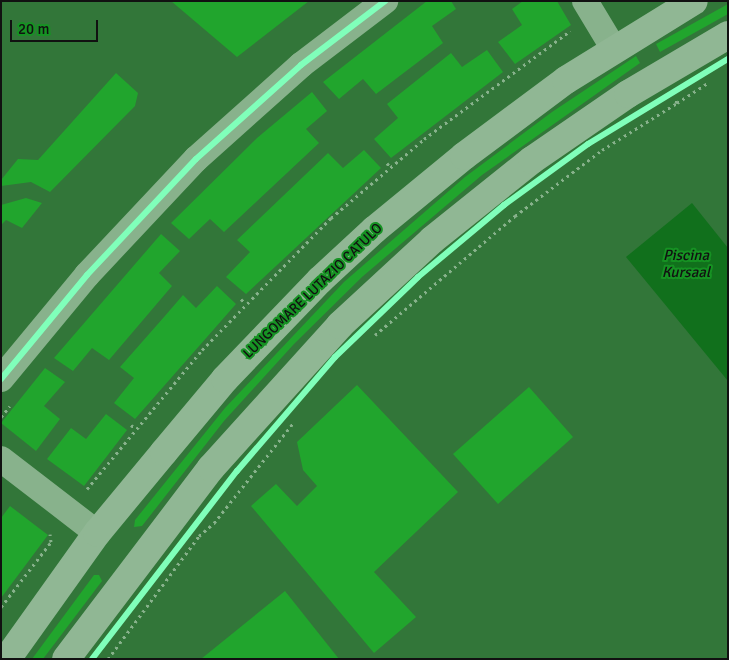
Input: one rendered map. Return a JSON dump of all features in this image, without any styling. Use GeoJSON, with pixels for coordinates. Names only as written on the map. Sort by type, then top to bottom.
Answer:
{"type":"FeatureCollection","features":[{"type":"Feature","properties":{"kind":"main road","name":"LUNGOMARE LUTAZIO CATULO"},"geometry":{"type":"LineString","coordinates":[[7,659],[97,533],[232,372],[374,230],[464,156],[614,48],[694,1]]}},
{"type":"Feature","properties":{"kind":"main road"},"geometry":{"type":"LineString","coordinates":[[66,659],[211,468],[340,325],[432,240],[532,160],[628,94],[728,35]]}},
{"type":"Feature","properties":{"kind":"street"},"geometry":{"type":"LineString","coordinates":[[1,379],[87,275],[177,177],[301,65],[385,1]]}},
{"type":"Feature","properties":{"kind":"street"},"geometry":{"type":"LineString","coordinates":[[585,1],[614,48]]}},
{"type":"Feature","properties":{"kind":"street"},"geometry":{"type":"LineString","coordinates":[[1,459],[97,533]]}},
{"type":"Feature","properties":{"kind":"path"},"geometry":{"type":"LineString","coordinates":[[78,486],[86,491],[135,428],[244,303],[331,218],[390,167],[513,72],[573,29]]}},
{"type":"Feature","properties":{"kind":"path"},"geometry":{"type":"LineString","coordinates":[[510,68],[513,72]]}},
{"type":"Feature","properties":{"kind":"path"},"geometry":{"type":"LineString","coordinates":[[370,340],[515,216],[602,150],[716,78]]}},
{"type":"Feature","properties":{"kind":"path"},"geometry":{"type":"LineString","coordinates":[[664,96],[672,91],[677,103]]}},
{"type":"Feature","properties":{"kind":"path"},"geometry":{"type":"LineString","coordinates":[[387,162],[390,167]]}},
{"type":"Feature","properties":{"kind":"path"},"geometry":{"type":"LineString","coordinates":[[241,299],[244,303]]}},
{"type":"Feature","properties":{"kind":"path"},"geometry":{"type":"LineString","coordinates":[[108,659],[200,536],[214,523],[300,416]]}},
{"type":"Feature","properties":{"kind":"path"},"geometry":{"type":"LineString","coordinates":[[131,425],[135,428]]}},
{"type":"Feature","properties":{"kind":"path"},"geometry":{"type":"LineString","coordinates":[[1,607],[51,542],[50,532],[43,526]]}},
{"type":"Feature","properties":{"kind":"shaded area"},"geometry":{"type":"Polygon","coordinates":[[[171,1],[309,1],[237,57],[171,1]]]}},
{"type":"Feature","properties":{"kind":"shaded area"},"geometry":{"type":"Polygon","coordinates":[[[427,1],[451,1],[456,9],[432,26],[443,43],[376,94],[363,79],[339,99],[323,82],[427,1]]]}},
{"type":"Feature","properties":{"kind":"shaded area"},"geometry":{"type":"Polygon","coordinates":[[[523,1],[557,1],[571,25],[515,64],[498,42],[522,25],[512,9],[523,1]]]}},
{"type":"Feature","properties":{"kind":"shaded area"},"geometry":{"type":"Polygon","coordinates":[[[728,4],[728,14],[660,52],[656,44],[728,4]]]}},
{"type":"Feature","properties":{"kind":"shaded area"},"geometry":{"type":"Polygon","coordinates":[[[487,50],[503,72],[391,158],[374,139],[398,118],[387,104],[451,53],[462,67],[487,50]]]}},
{"type":"Feature","properties":{"kind":"shaded area"},"geometry":{"type":"Polygon","coordinates":[[[636,56],[640,63],[482,175],[362,277],[294,344],[224,421],[142,526],[134,527],[135,520],[225,408],[344,282],[465,177],[552,112],[636,56]]]}},
{"type":"Feature","properties":{"kind":"shaded area"},"geometry":{"type":"Polygon","coordinates":[[[116,73],[138,93],[135,106],[50,192],[31,182],[1,186],[1,180],[18,159],[38,160],[116,73]]]}},
{"type":"Feature","properties":{"kind":"shaded area"},"geometry":{"type":"Polygon","coordinates":[[[312,92],[327,111],[306,129],[319,143],[224,232],[210,219],[189,239],[171,223],[257,138],[312,92]]]}},
{"type":"Feature","properties":{"kind":"shaded area"},"geometry":{"type":"Polygon","coordinates":[[[364,150],[381,168],[246,294],[226,277],[250,252],[237,240],[328,153],[343,168],[364,150]]]}},
{"type":"Feature","properties":{"kind":"shaded area"},"geometry":{"type":"Polygon","coordinates":[[[26,198],[42,203],[22,228],[6,220],[1,225],[1,205],[26,198]]]}},
{"type":"Feature","properties":{"kind":"shaded area"},"geometry":{"type":"Polygon","coordinates":[[[161,234],[180,251],[159,273],[172,286],[109,360],[92,348],[73,371],[54,358],[161,234]]]}},
{"type":"Feature","properties":{"kind":"shaded area"},"geometry":{"type":"Polygon","coordinates":[[[217,286],[236,304],[135,419],[114,403],[134,378],[120,367],[183,295],[196,308],[217,286]]]}},
{"type":"Feature","properties":{"kind":"shaded area"},"geometry":{"type":"Polygon","coordinates":[[[45,368],[65,382],[44,406],[60,419],[36,451],[1,423],[45,368]]]}},
{"type":"Feature","properties":{"kind":"shaded area"},"geometry":{"type":"Polygon","coordinates":[[[357,385],[458,492],[374,572],[416,617],[374,653],[251,506],[276,484],[297,506],[317,486],[303,470],[297,442],[357,385]]]}},
{"type":"Feature","properties":{"kind":"shaded area"},"geometry":{"type":"Polygon","coordinates":[[[529,387],[573,437],[498,504],[453,454],[529,387]]]}},
{"type":"Feature","properties":{"kind":"shaded area"},"geometry":{"type":"Polygon","coordinates":[[[106,414],[127,430],[84,486],[47,459],[71,428],[86,439],[106,414]]]}},
{"type":"Feature","properties":{"kind":"shaded area"},"geometry":{"type":"Polygon","coordinates":[[[10,506],[48,535],[1,598],[1,518],[10,506]]]}},
{"type":"Feature","properties":{"kind":"shaded area"},"geometry":{"type":"Polygon","coordinates":[[[94,575],[99,575],[102,581],[43,659],[32,659],[94,575]]]}},
{"type":"Feature","properties":{"kind":"shaded area"},"geometry":{"type":"Polygon","coordinates":[[[285,591],[339,659],[201,659],[285,591]]]}},
{"type":"Feature","properties":{"kind":"water","name":"Piscina Kursaal"},"geometry":{"type":"Polygon","coordinates":[[[692,203],[728,248],[728,381],[626,257],[692,203]]]}},
{"type":"Feature","properties":{"kind":"cycle path"},"geometry":{"type":"LineString","coordinates":[[1,379],[87,275],[196,159],[301,65],[385,1]]}},
{"type":"Feature","properties":{"kind":"cycle path"},"geometry":{"type":"LineString","coordinates":[[92,659],[237,471],[335,357],[418,277],[504,205],[588,144],[728,59]]}}]}
